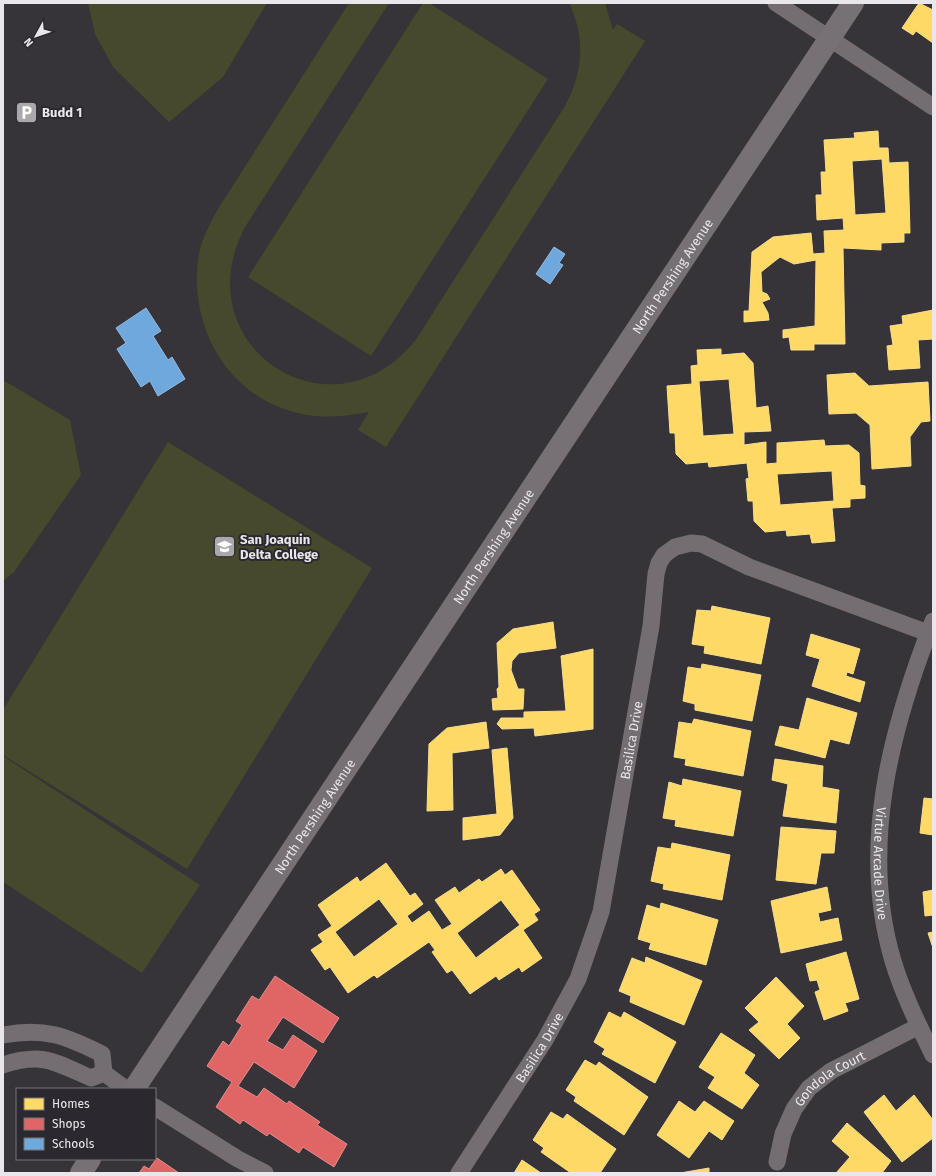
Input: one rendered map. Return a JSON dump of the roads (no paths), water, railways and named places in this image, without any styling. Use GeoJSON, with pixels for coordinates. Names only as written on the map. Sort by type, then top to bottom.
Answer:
{"type":"FeatureCollection","features":[{"type":"Feature","properties":{"kind":"main road","name":"North Pershing Avenue"},"geometry":{"type":"LineString","coordinates":[[135,1088],[853,3]]}},
{"type":"Feature","properties":{"kind":"main road"},"geometry":{"type":"LineString","coordinates":[[81,1173],[89,1160]]}},
{"type":"Feature","properties":{"kind":"street"},"geometry":{"type":"LineString","coordinates":[[776,3],[933,107]]}},
{"type":"Feature","properties":{"kind":"street","name":"Basilica Drive"},"geometry":{"type":"LineString","coordinates":[[459,1173],[545,1040],[578,978],[601,912],[651,626],[656,574],[659,563],[664,555],[676,547],[691,543],[702,544],[749,567],[931,627]]}},
{"type":"Feature","properties":{"kind":"street","name":"Virtue Arcade Drive"},"geometry":{"type":"LineString","coordinates":[[931,627],[912,679],[893,740],[881,800],[879,870],[885,923],[893,959],[905,997],[933,1056]]}},
{"type":"Feature","properties":{"kind":"street","name":"Gondola Court"},"geometry":{"type":"LineString","coordinates":[[777,1162],[782,1134],[794,1109],[809,1088],[831,1072],[919,1026]]}},
{"type":"Feature","properties":{"kind":"street"},"geometry":{"type":"LineString","coordinates":[[3,1035],[24,1031],[58,1034],[102,1054],[104,1073],[125,1088]]}},
{"type":"Feature","properties":{"kind":"street"},"geometry":{"type":"LineString","coordinates":[[3,1065],[34,1058],[50,1060],[91,1078],[104,1073]]}},
{"type":"Feature","properties":{"kind":"street"},"geometry":{"type":"LineString","coordinates":[[156,1108],[238,1159],[265,1173]]}},
{"type":"Feature","properties":{"kind":"place","name":"Budd 1"},"geometry":{"type":"Point","coordinates":[27,112]}},
{"type":"Feature","properties":{"kind":"place","name":"San Joaquin Delta College"},"geometry":{"type":"Point","coordinates":[224,546]}}]}
